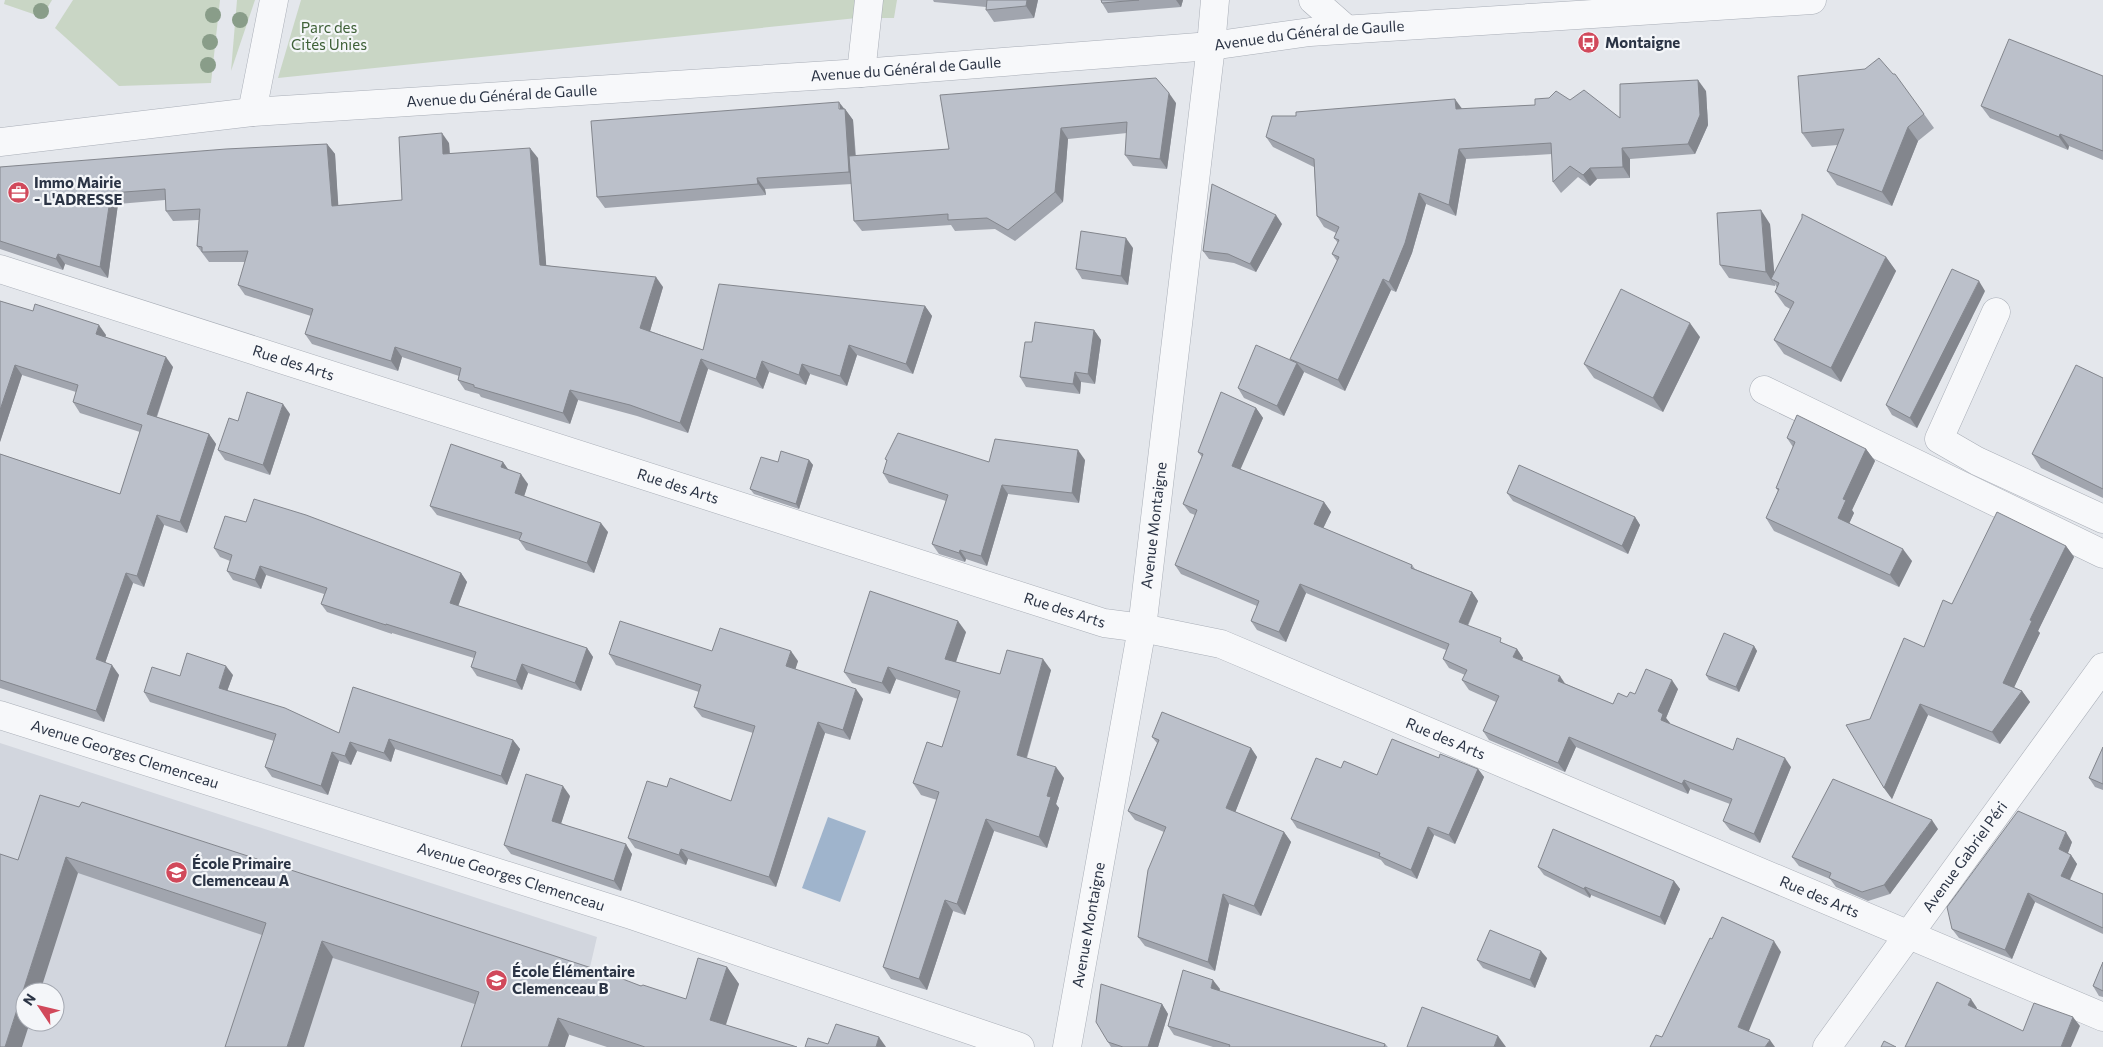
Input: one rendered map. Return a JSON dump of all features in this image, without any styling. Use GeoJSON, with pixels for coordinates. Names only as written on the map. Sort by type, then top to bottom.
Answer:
{"type":"FeatureCollection","features":[{"type":"Feature","properties":{"kind":"street"},"geometry":{"type":"LineString","coordinates":[[252,112],[274,0]]}},
{"type":"Feature","properties":{"kind":"street"},"geometry":{"type":"LineString","coordinates":[[861,73],[869,0]]}},
{"type":"Feature","properties":{"kind":"street","name":"Avenue Montaigne"},"geometry":{"type":"LineString","coordinates":[[1067,1047],[1142,628],[1215,0]]}},
{"type":"Feature","properties":{"kind":"street"},"geometry":{"type":"LineString","coordinates":[[1313,0],[1346,29]]}},
{"type":"Feature","properties":{"kind":"street","name":"Avenue du Général de Gaulle"},"geometry":{"type":"LineString","coordinates":[[0,142],[252,112],[861,73],[1211,46],[1310,32],[1610,6],[1812,0]]}},
{"type":"Feature","properties":{"kind":"street","name":"Rue des Arts"},"geometry":{"type":"LineString","coordinates":[[0,269],[1104,623],[1142,628],[1221,644],[1907,936],[2103,1017]]}},
{"type":"Feature","properties":{"kind":"street"},"geometry":{"type":"LineString","coordinates":[[1996,312],[1939,438],[1978,461],[2103,519]]}},
{"type":"Feature","properties":{"kind":"street"},"geometry":{"type":"LineString","coordinates":[[1764,390],[2103,554]]}},
{"type":"Feature","properties":{"kind":"street","name":"Avenue Gabriel Péri"},"geometry":{"type":"LineString","coordinates":[[1827,1047],[2103,667]]}},
{"type":"Feature","properties":{"kind":"street","name":"Avenue Georges Clemenceau"},"geometry":{"type":"LineString","coordinates":[[0,715],[631,915],[1020,1047]]}},
{"type":"Feature","properties":{"kind":"shaded area"},"geometry":{"type":"Polygon","coordinates":[[[0,743],[597,937],[587,980],[565,1047],[0,1047],[0,743]]]}},
{"type":"Feature","properties":{"kind":"green space"},"geometry":{"type":"Polygon","coordinates":[[[5,0],[52,0],[42,17],[4,4],[5,0]]]}},
{"type":"Feature","properties":{"kind":"green space"},"geometry":{"type":"Polygon","coordinates":[[[73,0],[220,0],[211,83],[119,86],[55,28],[73,0]]]}},
{"type":"Feature","properties":{"kind":"green space"},"geometry":{"type":"Polygon","coordinates":[[[237,0],[255,0],[231,71],[237,0]]]}},
{"type":"Feature","properties":{"kind":"green space","name":"Parc des Cités Unies"},"geometry":{"type":"Polygon","coordinates":[[[301,0],[897,0],[894,18],[857,18],[278,78],[301,0]]]}},
{"type":"Feature","properties":{"kind":"water"},"geometry":{"type":"Polygon","coordinates":[[[828,817],[866,831],[840,902],[802,888],[828,817]]]}},
{"type":"Feature","properties":{"kind":"building"},"geometry":{"type":"Polygon","coordinates":[[[987,0],[1027,0],[1026,6],[986,10],[987,0]]]}},
{"type":"Feature","properties":{"kind":"building"},"geometry":{"type":"Polygon","coordinates":[[[1101,0],[1139,0],[1102,3],[1101,0]]]}},
{"type":"Feature","properties":{"kind":"building"},"geometry":{"type":"Polygon","coordinates":[[[2009,39],[2103,76],[2103,151],[2060,134],[2059,137],[1981,106],[2009,39]]]}},
{"type":"Feature","properties":{"kind":"building"},"geometry":{"type":"Polygon","coordinates":[[[1879,58],[1895,74],[1924,114],[1908,127],[1882,192],[1827,171],[1844,129],[1802,133],[1798,76],[1865,69],[1879,58]]]}},
{"type":"Feature","properties":{"kind":"building"},"geometry":{"type":"Polygon","coordinates":[[[1156,78],[1169,93],[1160,159],[1125,155],[1127,122],[1061,128],[1055,192],[1008,230],[987,218],[948,220],[948,214],[854,221],[849,156],[949,149],[940,95],[1156,78]]]}},
{"type":"Feature","properties":{"kind":"building"},"geometry":{"type":"Polygon","coordinates":[[[1698,80],[1700,115],[1688,144],[1622,148],[1623,167],[1590,168],[1583,175],[1570,166],[1553,182],[1551,143],[1459,149],[1449,205],[1419,193],[1405,243],[1389,282],[1383,279],[1338,380],[1290,359],[1339,257],[1332,254],[1339,240],[1334,238],[1339,227],[1317,216],[1314,159],[1266,137],[1272,116],[1296,116],[1296,112],[1455,99],[1456,109],[1535,105],[1535,99],[1549,98],[1556,91],[1570,100],[1584,90],[1620,118],[1620,84],[1698,80]]]}},
{"type":"Feature","properties":{"kind":"building"},"geometry":{"type":"Polygon","coordinates":[[[839,102],[839,109],[845,109],[849,172],[757,178],[758,184],[597,197],[591,121],[839,102]]]}},
{"type":"Feature","properties":{"kind":"building"},"geometry":{"type":"Polygon","coordinates":[[[442,133],[443,154],[530,148],[540,265],[656,277],[640,328],[703,350],[719,284],[925,306],[906,364],[849,345],[840,376],[802,364],[799,375],[762,361],[756,379],[701,359],[680,423],[630,405],[570,390],[563,413],[474,387],[474,385],[458,380],[461,368],[395,347],[391,361],[305,334],[313,309],[238,285],[248,251],[202,252],[202,247],[197,246],[200,209],[166,211],[165,189],[111,193],[100,267],[58,254],[56,259],[0,241],[0,167],[226,149],[327,144],[332,206],[402,200],[399,137],[442,133]]]}},
{"type":"Feature","properties":{"kind":"building"},"geometry":{"type":"Polygon","coordinates":[[[1212,184],[1276,215],[1250,264],[1228,254],[1203,251],[1212,184]]]}},
{"type":"Feature","properties":{"kind":"building"},"geometry":{"type":"Polygon","coordinates":[[[1761,210],[1766,272],[1720,265],[1717,213],[1761,210]]]}},
{"type":"Feature","properties":{"kind":"building"},"geometry":{"type":"Polygon","coordinates":[[[1802,214],[1886,257],[1831,368],[1774,340],[1794,302],[1775,292],[1779,283],[1771,279],[1802,218],[1802,214]]]}},
{"type":"Feature","properties":{"kind":"building"},"geometry":{"type":"Polygon","coordinates":[[[1081,231],[1126,238],[1121,276],[1076,269],[1081,231]]]}},
{"type":"Feature","properties":{"kind":"building"},"geometry":{"type":"Polygon","coordinates":[[[1952,269],[1979,281],[1910,418],[1886,405],[1952,269]]]}},
{"type":"Feature","properties":{"kind":"building"},"geometry":{"type":"Polygon","coordinates":[[[1621,289],[1690,323],[1653,398],[1584,364],[1621,289]]]}},
{"type":"Feature","properties":{"kind":"building"},"geometry":{"type":"Polygon","coordinates":[[[0,301],[33,311],[35,304],[99,325],[96,334],[166,357],[147,414],[209,434],[180,522],[157,515],[137,576],[126,573],[96,659],[112,665],[96,711],[0,680],[0,454],[120,494],[142,425],[73,402],[78,385],[15,365],[0,410],[0,301]]]}},
{"type":"Feature","properties":{"kind":"building"},"geometry":{"type":"Polygon","coordinates":[[[1035,322],[1094,330],[1088,374],[1075,372],[1073,384],[1020,377],[1025,342],[1032,342],[1035,322]]]}},
{"type":"Feature","properties":{"kind":"building"},"geometry":{"type":"Polygon","coordinates":[[[1256,345],[1297,363],[1277,406],[1238,388],[1256,345]]]}},
{"type":"Feature","properties":{"kind":"building"},"geometry":{"type":"Polygon","coordinates":[[[2076,365],[2103,378],[2103,489],[2032,454],[2076,365]]]}},
{"type":"Feature","properties":{"kind":"building"},"geometry":{"type":"Polygon","coordinates":[[[247,392],[283,404],[263,465],[218,450],[229,418],[238,421],[247,392]]]}},
{"type":"Feature","properties":{"kind":"building"},"geometry":{"type":"Polygon","coordinates":[[[1221,392],[1256,408],[1232,466],[1324,502],[1314,524],[1412,565],[1411,568],[1472,592],[1459,622],[1501,638],[1500,642],[1517,649],[1513,657],[1560,676],[1558,681],[1613,704],[1618,693],[1627,697],[1630,692],[1635,694],[1646,669],[1672,680],[1658,711],[1663,714],[1661,720],[1733,750],[1737,738],[1785,758],[1754,834],[1723,821],[1732,799],[1684,780],[1682,784],[1569,737],[1558,763],[1483,731],[1499,696],[1462,680],[1467,670],[1443,659],[1449,644],[1300,584],[1279,632],[1251,621],[1259,601],[1175,565],[1197,510],[1183,504],[1203,454],[1198,452],[1221,392]]]}},
{"type":"Feature","properties":{"kind":"building"},"geometry":{"type":"Polygon","coordinates":[[[1797,415],[1866,449],[1843,499],[1846,500],[1838,518],[1903,549],[1890,575],[1766,518],[1779,489],[1776,488],[1795,442],[1787,438],[1797,415]]]}},
{"type":"Feature","properties":{"kind":"building"},"geometry":{"type":"Polygon","coordinates":[[[898,433],[989,462],[995,439],[1078,450],[1072,493],[1002,485],[981,556],[960,550],[959,553],[932,544],[948,495],[883,473],[887,460],[885,459],[898,433]]]}},
{"type":"Feature","properties":{"kind":"building"},"geometry":{"type":"Polygon","coordinates":[[[451,444],[503,462],[501,467],[521,474],[515,493],[601,523],[587,563],[519,540],[522,533],[430,506],[451,444]]]}},
{"type":"Feature","properties":{"kind":"building"},"geometry":{"type":"Polygon","coordinates":[[[781,451],[809,460],[796,504],[750,489],[761,457],[778,462],[781,451]]]}},
{"type":"Feature","properties":{"kind":"building"},"geometry":{"type":"Polygon","coordinates":[[[1519,465],[1635,517],[1622,546],[1507,493],[1519,465]]]}},
{"type":"Feature","properties":{"kind":"building"},"geometry":{"type":"Polygon","coordinates":[[[254,499],[306,515],[461,573],[450,603],[587,648],[575,683],[522,664],[516,681],[471,667],[476,652],[321,604],[327,588],[260,566],[255,580],[227,571],[232,555],[214,548],[225,516],[246,522],[254,499]]]}},
{"type":"Feature","properties":{"kind":"building"},"geometry":{"type":"Polygon","coordinates":[[[1997,512],[2066,546],[2030,620],[2032,621],[2003,683],[2022,691],[1992,732],[1920,704],[1884,788],[1846,725],[1870,719],[1904,638],[1924,647],[1943,600],[1952,604],[1997,512]]]}},
{"type":"Feature","properties":{"kind":"building"},"geometry":{"type":"Polygon","coordinates":[[[870,591],[958,621],[945,659],[1000,674],[1007,650],[1043,659],[1017,755],[1056,767],[1047,796],[1051,797],[1039,837],[986,819],[957,904],[945,900],[919,979],[883,967],[939,792],[913,783],[927,742],[942,747],[960,691],[888,667],[882,683],[844,672],[870,591]]]}},
{"type":"Feature","properties":{"kind":"building"},"geometry":{"type":"Polygon","coordinates":[[[620,621],[712,651],[720,628],[791,651],[786,666],[856,689],[843,730],[818,722],[769,877],[681,849],[679,855],[628,838],[647,781],[667,787],[670,778],[731,801],[755,726],[694,707],[701,685],[609,654],[620,621]]]}},
{"type":"Feature","properties":{"kind":"building"},"geometry":{"type":"Polygon","coordinates":[[[1724,633],[1754,646],[1736,687],[1706,675],[1724,633]]]}},
{"type":"Feature","properties":{"kind":"building"},"geometry":{"type":"Polygon","coordinates":[[[187,653],[226,666],[219,688],[285,708],[339,733],[353,687],[513,740],[501,776],[389,739],[384,753],[350,742],[345,756],[332,752],[321,786],[265,767],[276,734],[144,692],[152,667],[180,676],[187,653]]]}},
{"type":"Feature","properties":{"kind":"building"},"geometry":{"type":"Polygon","coordinates":[[[1162,712],[1251,748],[1226,808],[1284,832],[1254,906],[1223,894],[1208,962],[1138,937],[1148,870],[1166,827],[1128,811],[1159,740],[1152,737],[1162,712]]]}},
{"type":"Feature","properties":{"kind":"building"},"geometry":{"type":"Polygon","coordinates":[[[1392,739],[1439,758],[1440,754],[1478,769],[1449,835],[1428,827],[1411,870],[1379,856],[1380,853],[1291,819],[1316,758],[1341,768],[1344,761],[1377,775],[1392,739]]]}},
{"type":"Feature","properties":{"kind":"building"},"geometry":{"type":"Polygon","coordinates":[[[2103,747],[2103,784],[2089,778],[2103,747]]]}},
{"type":"Feature","properties":{"kind":"building"},"geometry":{"type":"Polygon","coordinates":[[[526,774],[563,786],[552,821],[626,844],[614,881],[504,845],[526,774]]]}},
{"type":"Feature","properties":{"kind":"building"},"geometry":{"type":"Polygon","coordinates":[[[1833,779],[1932,820],[1884,885],[1862,892],[1829,878],[1831,873],[1792,857],[1833,779]]]}},
{"type":"Feature","properties":{"kind":"building"},"geometry":{"type":"Polygon","coordinates":[[[40,795],[79,807],[82,802],[607,973],[641,986],[643,985],[686,999],[698,958],[727,967],[710,1020],[797,1047],[645,1047],[558,1018],[548,1047],[461,1047],[479,992],[322,941],[287,1047],[225,1047],[266,923],[66,857],[26,982],[15,982],[15,1016],[5,1047],[0,1047],[0,854],[18,860],[40,795]]]}},
{"type":"Feature","properties":{"kind":"building"},"geometry":{"type":"Polygon","coordinates":[[[2018,811],[2066,832],[2059,849],[2071,855],[2061,876],[2103,894],[2103,928],[2028,893],[2005,950],[1952,929],[1947,907],[2018,811]]]}},
{"type":"Feature","properties":{"kind":"building"},"geometry":{"type":"Polygon","coordinates":[[[1553,829],[1674,881],[1660,917],[1585,887],[1584,889],[1538,867],[1553,829]]]}},
{"type":"Feature","properties":{"kind":"building"},"geometry":{"type":"Polygon","coordinates":[[[1722,917],[1774,941],[1738,1027],[1770,1040],[1765,1047],[1650,1047],[1656,1035],[1662,1037],[1722,917]]]}},
{"type":"Feature","properties":{"kind":"building"},"geometry":{"type":"Polygon","coordinates":[[[1490,930],[1541,951],[1530,980],[1477,960],[1490,930]]]}},
{"type":"Feature","properties":{"kind":"building"},"geometry":{"type":"Polygon","coordinates":[[[2103,962],[2103,991],[2093,986],[2103,962]]]}},
{"type":"Feature","properties":{"kind":"building"},"geometry":{"type":"Polygon","coordinates":[[[1183,970],[1213,980],[1211,988],[1385,1044],[1384,1047],[1229,1047],[1230,1045],[1168,1026],[1183,970]]]}},
{"type":"Feature","properties":{"kind":"building"},"geometry":{"type":"Polygon","coordinates":[[[1937,982],[1971,999],[1968,1005],[2023,1031],[2034,1003],[2073,1017],[2061,1047],[1905,1047],[1937,982]]]}},
{"type":"Feature","properties":{"kind":"building"},"geometry":{"type":"Polygon","coordinates":[[[1101,984],[1162,1004],[1148,1047],[1123,1047],[1108,1042],[1096,1022],[1101,984]]]}},
{"type":"Feature","properties":{"kind":"building"},"geometry":{"type":"Polygon","coordinates":[[[1422,1007],[1498,1036],[1494,1047],[1407,1047],[1422,1007]]]}},
{"type":"Feature","properties":{"kind":"building"},"geometry":{"type":"Polygon","coordinates":[[[836,1024],[879,1037],[876,1047],[805,1047],[808,1038],[828,1044],[836,1024]]]}},
{"type":"Feature","properties":{"kind":"building"},"geometry":{"type":"Polygon","coordinates":[[[1884,1041],[1896,1047],[1881,1047],[1884,1041]]]}},
{"type":"Feature","properties":{"kind":"place","name":"Montaigne"},"geometry":{"type":"Point","coordinates":[1589,43]}},
{"type":"Feature","properties":{"kind":"place","name":"Immo Mairie - L'ADRESSE"},"geometry":{"type":"Point","coordinates":[18,192]}},
{"type":"Feature","properties":{"kind":"place","name":"École Primaire Clemenceau A"},"geometry":{"type":"Point","coordinates":[176,873]}},
{"type":"Feature","properties":{"kind":"place","name":"École Élémentaire Clemenceau B"},"geometry":{"type":"Point","coordinates":[496,981]}}]}
